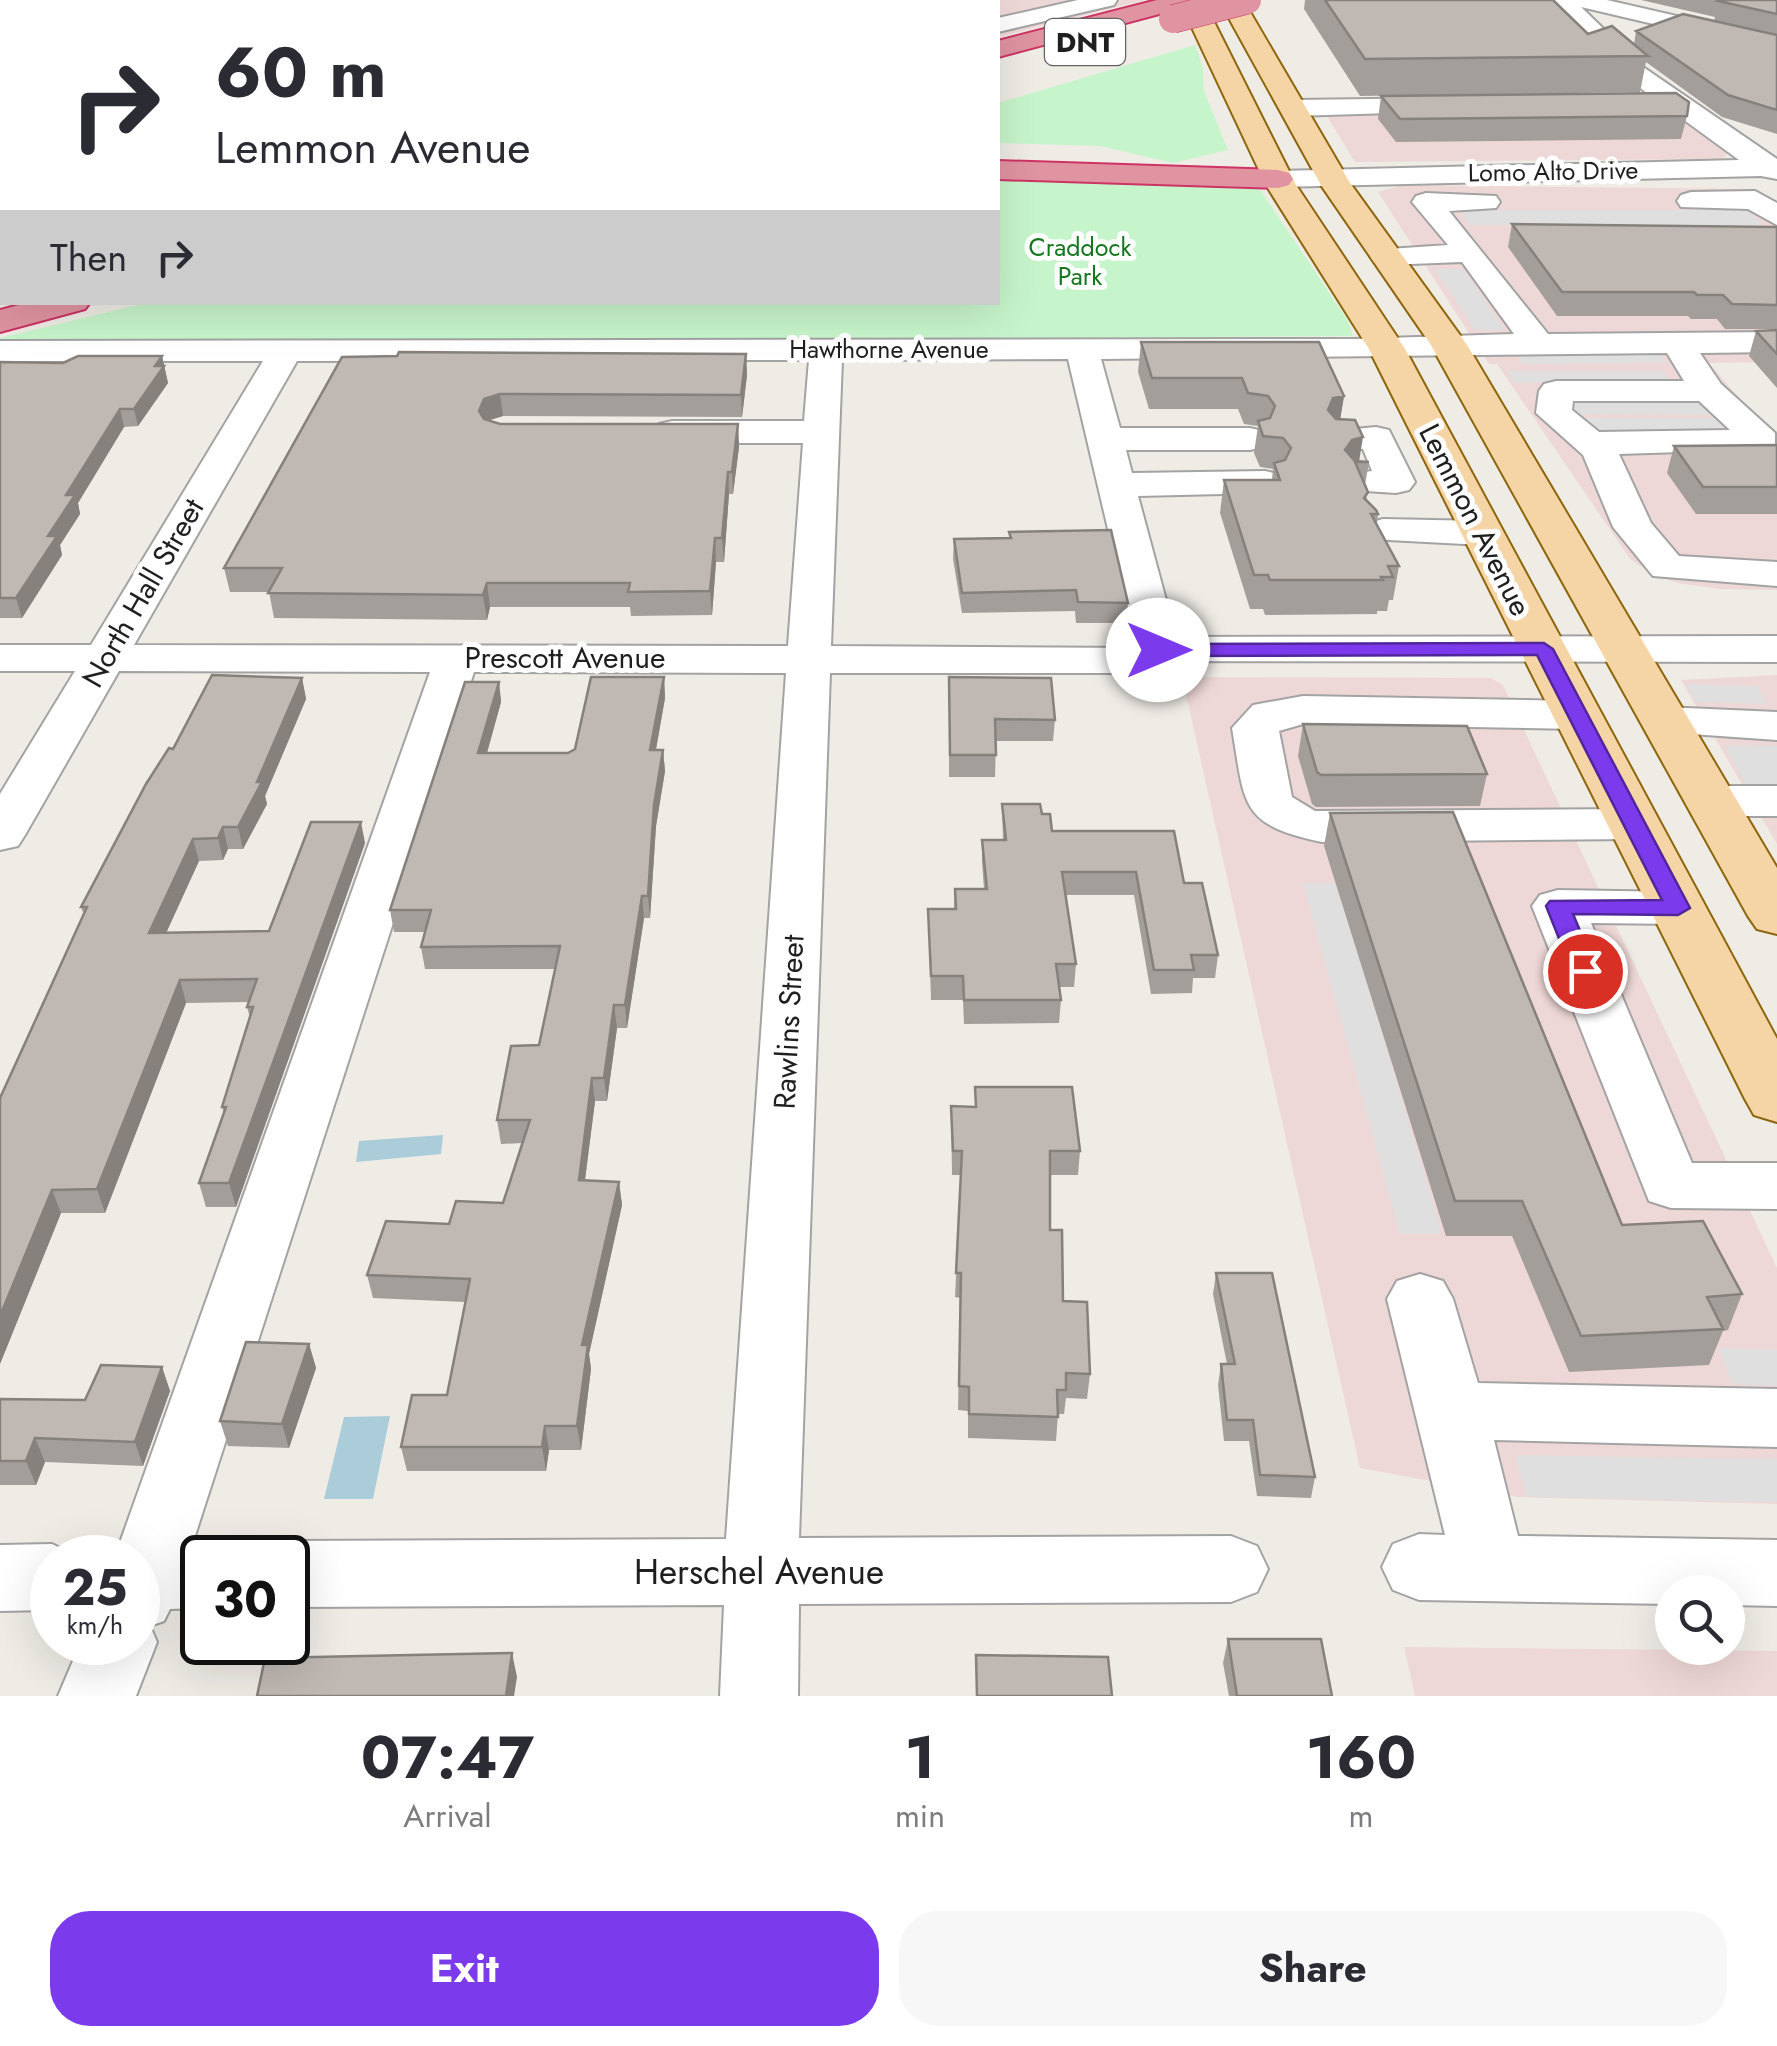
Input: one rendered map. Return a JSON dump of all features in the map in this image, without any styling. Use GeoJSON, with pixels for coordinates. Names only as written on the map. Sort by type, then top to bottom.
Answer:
{"type":"FeatureCollection","features":[{"type":"Feature","properties":{"kind":"highway","name":"DNT"},"geometry":{"type":"LineString","coordinates":[[1000,49],[1179,6],[1246,0]]}},
{"type":"Feature","properties":{"kind":"highway","name":"DNT"},"geometry":{"type":"LineString","coordinates":[[1000,65],[1179,6]]}},
{"type":"Feature","properties":{"kind":"highway"},"geometry":{"type":"LineString","coordinates":[[1201,168],[1232,158],[1256,134]]}},
{"type":"Feature","properties":{"kind":"highway"},"geometry":{"type":"LineString","coordinates":[[1000,158],[1276,173]]}},
{"type":"Feature","properties":{"kind":"highway"},"geometry":{"type":"LineString","coordinates":[[1000,170],[1276,173]]}},
{"type":"Feature","properties":{"kind":"highway"},"geometry":{"type":"LineString","coordinates":[[3,347],[68,305]]}},
{"type":"Feature","properties":{"kind":"main road","name":"Lemmon Avenue"},"geometry":{"type":"LineString","coordinates":[[1231,0],[1329,175],[1448,344],[1710,800],[1770,891]]}},
{"type":"Feature","properties":{"kind":"main road","name":"Lemmon Avenue"},"geometry":{"type":"LineString","coordinates":[[1179,6],[1483,532],[1777,1099]]}},
{"type":"Feature","properties":{"kind":"street"},"geometry":{"type":"LineString","coordinates":[[1000,24],[1106,0]]}},
{"type":"Feature","properties":{"kind":"street"},"geometry":{"type":"LineString","coordinates":[[1561,0],[1634,72],[1774,170]]}},
{"type":"Feature","properties":{"kind":"street"},"geometry":{"type":"LineString","coordinates":[[1578,0],[1777,46]]}},
{"type":"Feature","properties":{"kind":"street"},"geometry":{"type":"LineString","coordinates":[[1625,104],[1674,103]]}},
{"type":"Feature","properties":{"kind":"street"},"geometry":{"type":"LineString","coordinates":[[1294,108],[1470,105]]}},
{"type":"Feature","properties":{"kind":"street"},"geometry":{"type":"LineString","coordinates":[[1487,172],[1505,152],[1692,152],[1710,168]]}},
{"type":"Feature","properties":{"kind":"street","name":"Lomo Alto Drive"},"geometry":{"type":"LineString","coordinates":[[1276,173],[1774,170]]}},
{"type":"Feature","properties":{"kind":"street"},"geometry":{"type":"LineString","coordinates":[[1576,171],[1602,201]]}},
{"type":"Feature","properties":{"kind":"street"},"geometry":{"type":"LineString","coordinates":[[1659,201],[1754,200],[1777,216]]}},
{"type":"Feature","properties":{"kind":"street"},"geometry":{"type":"LineString","coordinates":[[1538,344],[1471,238],[1426,202],[1543,202]]}},
{"type":"Feature","properties":{"kind":"street"},"geometry":{"type":"LineString","coordinates":[[1739,230],[1777,230]]}},
{"type":"Feature","properties":{"kind":"street"},"geometry":{"type":"LineString","coordinates":[[1385,256],[1471,238]]}},
{"type":"Feature","properties":{"kind":"street","name":"Hawthorne Avenue"},"geometry":{"type":"LineString","coordinates":[[3,347],[286,351],[826,349],[1098,372],[1388,370],[1448,344],[1777,342]]}},
{"type":"Feature","properties":{"kind":"street"},"geometry":{"type":"LineString","coordinates":[[1499,432],[1584,438],[1762,440],[1708,391],[1677,343]]}},
{"type":"Feature","properties":{"kind":"street","name":"Rawlins Street"},"geometry":{"type":"LineString","coordinates":[[759,1696],[764,1482],[826,349]]}},
{"type":"Feature","properties":{"kind":"street","name":"North Hall Street"},"geometry":{"type":"LineString","coordinates":[[0,835],[286,351]]}},
{"type":"Feature","properties":{"kind":"street"},"geometry":{"type":"LineString","coordinates":[[1098,372],[1104,440],[1116,485],[1144,655]]}},
{"type":"Feature","properties":{"kind":"street"},"geometry":{"type":"LineString","coordinates":[[1708,391],[1556,391],[1554,412],[1600,450],[1633,527],[1667,567],[1777,574]]}},
{"type":"Feature","properties":{"kind":"street"},"geometry":{"type":"LineString","coordinates":[[634,432],[822,432]]}},
{"type":"Feature","properties":{"kind":"street"},"geometry":{"type":"LineString","coordinates":[[1344,439],[1376,438],[1396,482],[1363,482]]}},
{"type":"Feature","properties":{"kind":"street"},"geometry":{"type":"LineString","coordinates":[[1104,440],[1250,440]]}},
{"type":"Feature","properties":{"kind":"street"},"geometry":{"type":"LineString","coordinates":[[1116,485],[1265,482]]}},
{"type":"Feature","properties":{"kind":"street"},"geometry":{"type":"LineString","coordinates":[[1383,531],[1483,532]]}},
{"type":"Feature","properties":{"kind":"street","name":"Prescott Avenue"},"geometry":{"type":"LineString","coordinates":[[0,658],[810,658],[1544,649],[1774,654]]}},
{"type":"Feature","properties":{"kind":"street"},"geometry":{"type":"LineString","coordinates":[[160,1560],[457,658]]}},
{"type":"Feature","properties":{"kind":"street"},"geometry":{"type":"LineString","coordinates":[[1578,715],[1302,710],[1269,715],[1255,728],[1268,799],[1273,808],[1301,823],[1322,828],[1634,824]]}},
{"type":"Feature","properties":{"kind":"street"},"geometry":{"type":"LineString","coordinates":[[1664,720],[1777,726]]}},
{"type":"Feature","properties":{"kind":"street"},"geometry":{"type":"LineString","coordinates":[[1710,800],[1777,801]]}},
{"type":"Feature","properties":{"kind":"street"},"geometry":{"type":"LineString","coordinates":[[1678,908],[1558,906],[1671,1184],[1777,1186]]}},
{"type":"Feature","properties":{"kind":"street"},"geometry":{"type":"LineString","coordinates":[[1420,1299],[1452,1411],[1454,1568],[1777,1573]]}},
{"type":"Feature","properties":{"kind":"street"},"geometry":{"type":"LineString","coordinates":[[1452,1411],[1777,1418]]}},
{"type":"Feature","properties":{"kind":"street","name":"Herschel Avenue"},"geometry":{"type":"LineString","coordinates":[[310,1574],[1231,1569]]}},
{"type":"Feature","properties":{"kind":"street"},"geometry":{"type":"LineString","coordinates":[[0,1578],[30,1577]]}},
{"type":"Feature","properties":{"kind":"street"},"geometry":{"type":"LineString","coordinates":[[97,1696],[113,1665]]}},
{"type":"Feature","properties":{"kind":"shaded area"},"geometry":{"type":"Polygon","coordinates":[[[1000,0],[1145,0],[1000,36],[1000,0]]]}},
{"type":"Feature","properties":{"kind":"shaded area"},"geometry":{"type":"Polygon","coordinates":[[[1655,99],[1730,152],[1722,159],[1355,162],[1319,103],[1655,99]]]}},
{"type":"Feature","properties":{"kind":"shaded area"},"geometry":{"type":"Polygon","coordinates":[[[1403,185],[1753,189],[1777,203],[1777,362],[1709,363],[1777,442],[1777,590],[1677,583],[1630,559],[1497,364],[1489,364],[1378,192],[1403,185]]]}},
{"type":"Feature","properties":{"kind":"shaded area"},"geometry":{"type":"Polygon","coordinates":[[[1460,210],[1747,210],[1763,225],[1470,225],[1460,210]]]}},
{"type":"Feature","properties":{"kind":"shaded area"},"geometry":{"type":"Polygon","coordinates":[[[1435,269],[1463,269],[1505,330],[1475,330],[1435,269]]]}},
{"type":"Feature","properties":{"kind":"shaded area"},"geometry":{"type":"Polygon","coordinates":[[[1657,351],[1667,363],[1523,364],[1515,352],[1657,351]]]}},
{"type":"Feature","properties":{"kind":"shaded area"},"geometry":{"type":"Polygon","coordinates":[[[1507,371],[1663,371],[1672,383],[1514,383],[1507,371]]]}},
{"type":"Feature","properties":{"kind":"shaded area"},"geometry":{"type":"Polygon","coordinates":[[[1565,402],[1703,403],[1712,415],[1572,414],[1565,402]]]}},
{"type":"Feature","properties":{"kind":"shaded area"},"geometry":{"type":"Polygon","coordinates":[[[1576,418],[1715,418],[1725,431],[1585,431],[1576,418]]]}},
{"type":"Feature","properties":{"kind":"shaded area"},"geometry":{"type":"Polygon","coordinates":[[[1777,675],[1777,844],[1681,680],[1777,675]]]}},
{"type":"Feature","properties":{"kind":"shaded area"},"geometry":{"type":"Polygon","coordinates":[[[1182,677],[1491,678],[1503,685],[1777,1268],[1777,1504],[1518,1497],[1360,1468],[1182,677]]]}},
{"type":"Feature","properties":{"kind":"shaded area"},"geometry":{"type":"Polygon","coordinates":[[[1687,684],[1757,686],[1767,704],[1696,702],[1687,684]]]}},
{"type":"Feature","properties":{"kind":"shaded area"},"geometry":{"type":"Polygon","coordinates":[[[1724,745],[1777,746],[1777,792],[1749,791],[1724,745]]]}},
{"type":"Feature","properties":{"kind":"shaded area"},"geometry":{"type":"Polygon","coordinates":[[[1303,883],[1337,883],[1442,1234],[1400,1234],[1303,883]]]}},
{"type":"Feature","properties":{"kind":"shaded area"},"geometry":{"type":"Polygon","coordinates":[[[1719,1348],[1777,1350],[1777,1386],[1732,1384],[1719,1348]]]}},
{"type":"Feature","properties":{"kind":"shaded area"},"geometry":{"type":"Polygon","coordinates":[[[1515,1455],[1777,1459],[1777,1502],[1527,1497],[1515,1455]]]}},
{"type":"Feature","properties":{"kind":"shaded area"},"geometry":{"type":"Polygon","coordinates":[[[1404,1647],[1655,1650],[1655,1665],[1745,1665],[1745,1651],[1777,1651],[1777,1696],[1415,1696],[1404,1647]]]}},
{"type":"Feature","properties":{"kind":"green space","name":"Craddock Park"},"geometry":{"type":"Polygon","coordinates":[[[1195,45],[1203,68],[1204,91],[1228,150],[1173,163],[1100,146],[1000,143],[1000,102],[1195,45]]]}},
{"type":"Feature","properties":{"kind":"green space","name":"Craddock Park"},"geometry":{"type":"Polygon","coordinates":[[[1000,175],[1259,188],[1348,321],[1353,336],[0,346],[0,338],[138,305],[1000,305],[1000,175]]]}},
{"type":"Feature","properties":{"kind":"water"},"geometry":{"type":"Polygon","coordinates":[[[443,1135],[441,1154],[356,1162],[359,1141],[443,1135]]]}},
{"type":"Feature","properties":{"kind":"water"},"geometry":{"type":"Polygon","coordinates":[[[390,1416],[373,1499],[324,1499],[344,1417],[390,1416]]]}},
{"type":"Feature","properties":{"kind":"building"},"geometry":{"type":"Polygon","coordinates":[[[1325,0],[1553,0],[1588,34],[1612,26],[1648,56],[1365,59],[1325,0]]]}},
{"type":"Feature","properties":{"kind":"building"},"geometry":{"type":"Polygon","coordinates":[[[1777,0],[1777,14],[1718,1],[1777,0]]]}},
{"type":"Feature","properties":{"kind":"building"},"geometry":{"type":"Polygon","coordinates":[[[1683,14],[1777,35],[1777,110],[1728,95],[1636,31],[1683,14]]]}},
{"type":"Feature","properties":{"kind":"building"},"geometry":{"type":"Polygon","coordinates":[[[1676,93],[1689,102],[1687,116],[1400,119],[1381,96],[1676,93]]]}},
{"type":"Feature","properties":{"kind":"building"},"geometry":{"type":"Polygon","coordinates":[[[1512,224],[1777,227],[1777,305],[1732,304],[1723,295],[1694,292],[1562,292],[1512,224]]]}},
{"type":"Feature","properties":{"kind":"building"},"geometry":{"type":"Polygon","coordinates":[[[1777,330],[1777,354],[1756,331],[1777,330]]]}},
{"type":"Feature","properties":{"kind":"building"},"geometry":{"type":"Polygon","coordinates":[[[1141,342],[1319,342],[1344,396],[1333,398],[1328,410],[1336,419],[1355,420],[1363,437],[1352,440],[1345,450],[1355,461],[1369,462],[1355,462],[1368,492],[1364,498],[1376,510],[1378,514],[1371,514],[1399,566],[1388,566],[1393,577],[1270,580],[1268,575],[1254,575],[1224,480],[1280,480],[1274,463],[1285,460],[1291,448],[1283,438],[1263,436],[1258,421],[1270,418],[1275,406],[1268,396],[1248,393],[1242,378],[1152,378],[1141,342]]]}},
{"type":"Feature","properties":{"kind":"building"},"geometry":{"type":"Polygon","coordinates":[[[399,352],[746,354],[741,395],[500,394],[484,399],[479,411],[484,419],[500,424],[738,424],[732,472],[728,472],[722,538],[715,538],[710,591],[628,592],[630,583],[487,583],[483,595],[268,593],[282,568],[224,568],[342,357],[397,356],[399,352]]]}},
{"type":"Feature","properties":{"kind":"building"},"geometry":{"type":"Polygon","coordinates":[[[78,356],[162,356],[155,366],[164,366],[134,409],[120,409],[66,495],[75,495],[48,536],[57,536],[16,598],[0,598],[0,362],[63,363],[78,356]]]}},
{"type":"Feature","properties":{"kind":"building"},"geometry":{"type":"Polygon","coordinates":[[[1777,445],[1777,487],[1703,487],[1674,446],[1777,445]]]}},
{"type":"Feature","properties":{"kind":"building"},"geometry":{"type":"Polygon","coordinates":[[[1111,530],[1128,603],[1078,602],[1076,590],[962,593],[954,539],[1011,538],[1009,532],[1111,530]]]}},
{"type":"Feature","properties":{"kind":"building"},"geometry":{"type":"Polygon","coordinates":[[[212,675],[302,678],[257,782],[262,782],[238,827],[223,827],[218,838],[193,839],[149,933],[269,931],[311,822],[361,822],[229,1183],[199,1183],[226,1107],[222,1107],[253,1007],[247,1007],[257,979],[180,980],[97,1189],[52,1190],[0,1316],[0,1098],[87,907],[81,907],[146,784],[169,748],[173,749],[212,675]]]}},
{"type":"Feature","properties":{"kind":"building"},"geometry":{"type":"Polygon","coordinates":[[[591,677],[664,677],[650,750],[663,750],[654,805],[648,896],[642,896],[625,1005],[614,1005],[604,1078],[592,1078],[579,1180],[619,1182],[582,1345],[588,1345],[577,1426],[545,1426],[542,1447],[401,1447],[412,1395],[447,1395],[470,1279],[367,1275],[386,1221],[449,1224],[456,1201],[503,1203],[530,1120],[497,1120],[511,1046],[539,1045],[560,946],[421,947],[431,910],[390,910],[465,682],[499,682],[478,753],[568,753],[575,749],[591,677]]]}},
{"type":"Feature","properties":{"kind":"building"},"geometry":{"type":"Polygon","coordinates":[[[949,677],[1051,678],[1055,720],[995,719],[996,755],[950,755],[949,677]]]}},
{"type":"Feature","properties":{"kind":"building"},"geometry":{"type":"Polygon","coordinates":[[[1303,724],[1467,726],[1487,774],[1321,775],[1303,724]]]}},
{"type":"Feature","properties":{"kind":"building"},"geometry":{"type":"Polygon","coordinates":[[[1002,804],[1040,804],[1042,814],[1050,814],[1052,831],[1174,831],[1184,883],[1202,883],[1218,955],[1191,955],[1194,970],[1154,970],[1136,872],[1062,872],[1076,964],[1056,964],[1061,1000],[964,1000],[963,976],[931,976],[928,909],[956,909],[955,889],[987,889],[982,840],[1006,840],[1002,804]]]}},
{"type":"Feature","properties":{"kind":"building"},"geometry":{"type":"Polygon","coordinates":[[[1453,812],[1622,1225],[1703,1221],[1742,1294],[1707,1297],[1723,1329],[1581,1336],[1522,1201],[1455,1201],[1330,813],[1453,812]]]}},
{"type":"Feature","properties":{"kind":"building"},"geometry":{"type":"Polygon","coordinates":[[[975,1087],[1072,1087],[1080,1151],[1050,1151],[1050,1230],[1062,1230],[1063,1301],[1087,1302],[1090,1374],[1066,1373],[1066,1390],[1057,1390],[1058,1417],[969,1414],[969,1387],[959,1386],[961,1273],[956,1273],[962,1151],[953,1151],[951,1106],[976,1107],[975,1087]]]}},
{"type":"Feature","properties":{"kind":"building"},"geometry":{"type":"Polygon","coordinates":[[[1216,1273],[1272,1273],[1315,1477],[1260,1475],[1253,1420],[1227,1420],[1221,1364],[1235,1364],[1216,1273]]]}},
{"type":"Feature","properties":{"kind":"building"},"geometry":{"type":"Polygon","coordinates":[[[246,1342],[309,1344],[282,1424],[220,1421],[246,1342]]]}},
{"type":"Feature","properties":{"kind":"building"},"geometry":{"type":"Polygon","coordinates":[[[101,1365],[162,1367],[135,1442],[35,1438],[26,1461],[0,1461],[0,1399],[85,1400],[101,1365]]]}},
{"type":"Feature","properties":{"kind":"building"},"geometry":{"type":"Polygon","coordinates":[[[1228,1639],[1321,1639],[1332,1696],[1237,1696],[1228,1639]]]}},
{"type":"Feature","properties":{"kind":"building"},"geometry":{"type":"Polygon","coordinates":[[[512,1653],[506,1696],[257,1696],[264,1665],[310,1665],[310,1657],[512,1653]]]}},
{"type":"Feature","properties":{"kind":"building"},"geometry":{"type":"Polygon","coordinates":[[[976,1655],[1108,1657],[1112,1696],[977,1696],[976,1655]]]}},
{"type":"Feature","properties":{"kind":"route"},"geometry":{"type":"LineString","coordinates":[[1158,650],[1544,649],[1678,908],[1558,906],[1585,971]]}}]}
